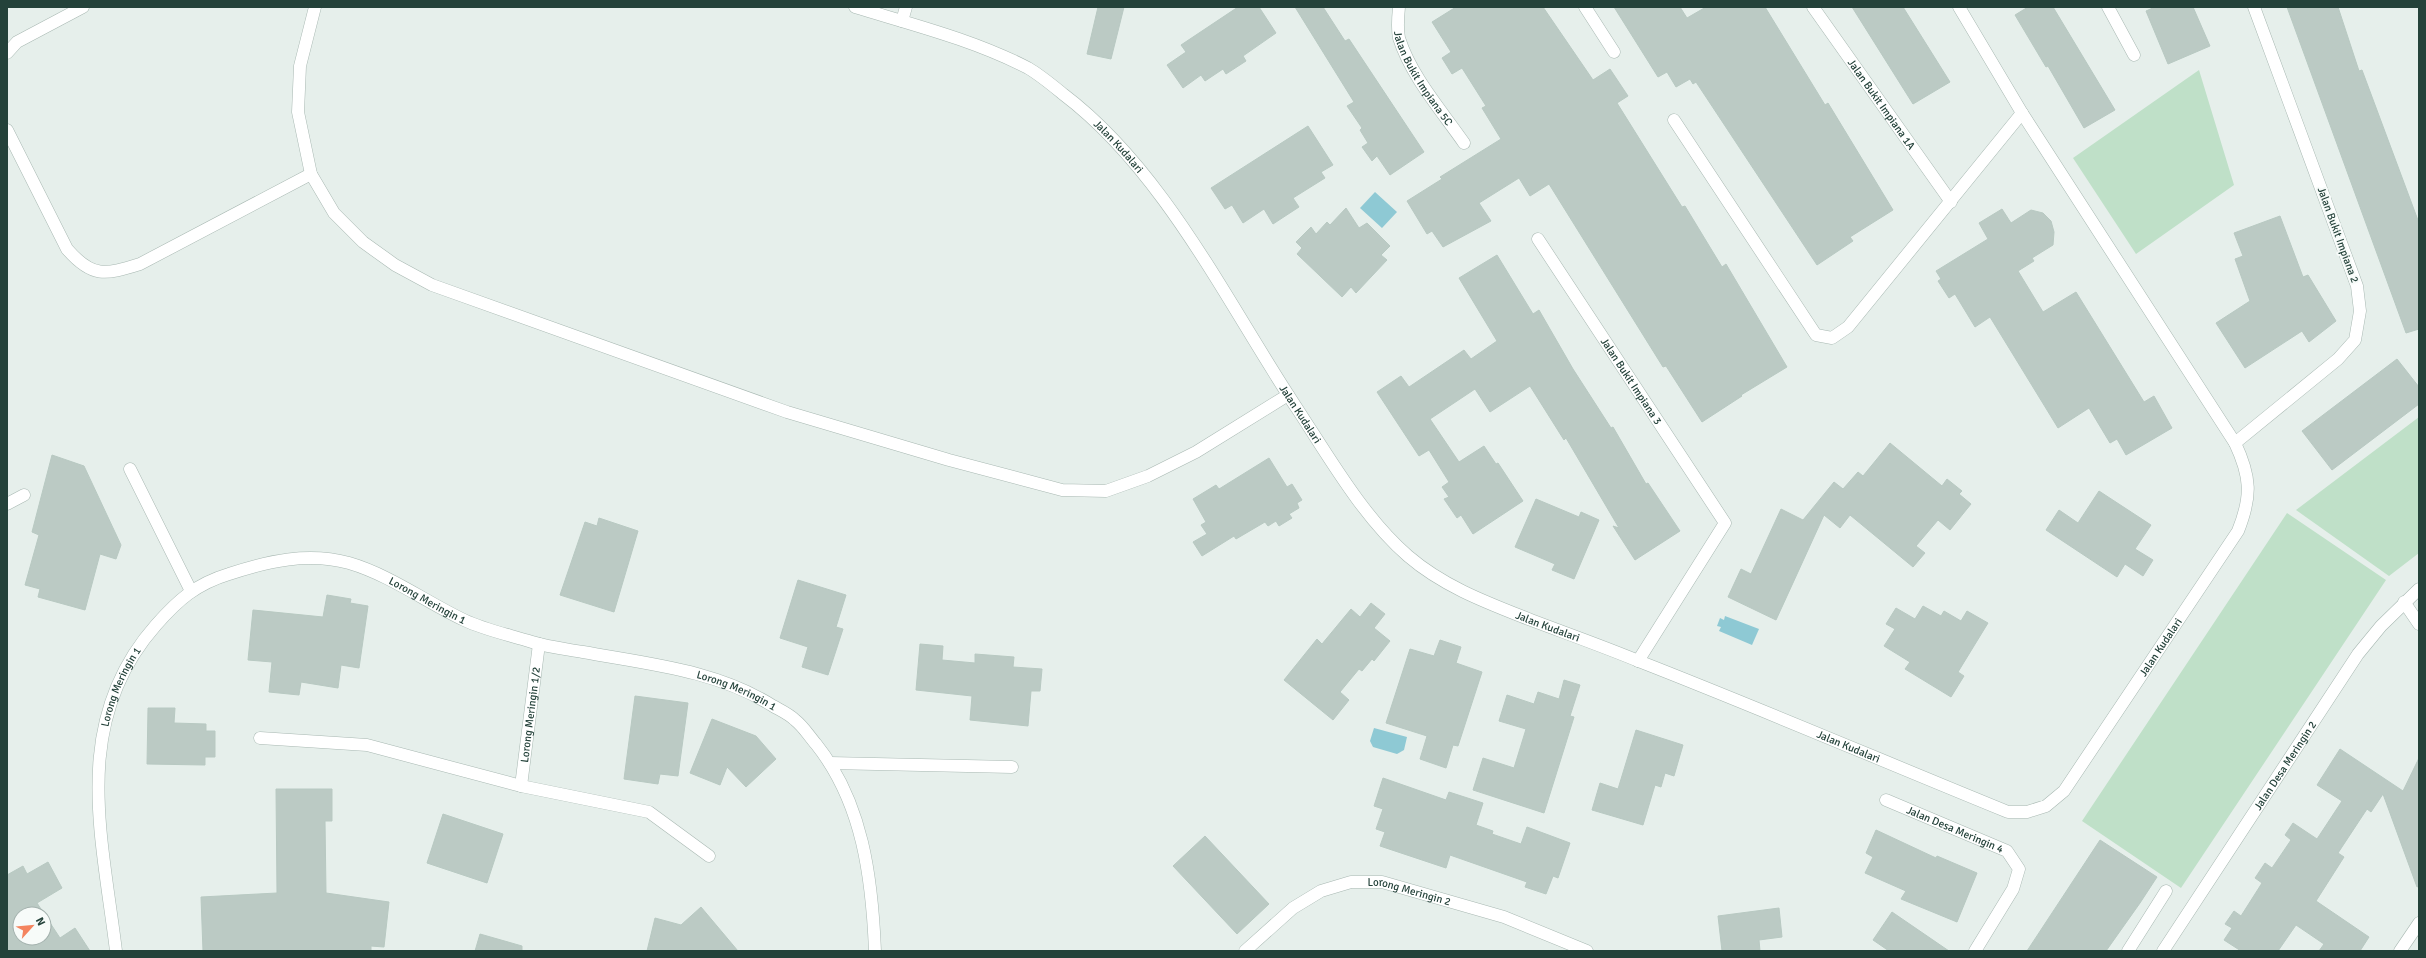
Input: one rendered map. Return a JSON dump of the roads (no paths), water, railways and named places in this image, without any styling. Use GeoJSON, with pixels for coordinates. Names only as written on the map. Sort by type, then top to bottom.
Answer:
{"type":"FeatureCollection","features":[{"type":"Feature","properties":{"kind":"street"},"geometry":{"type":"LineString","coordinates":[[7,53],[17,42],[83,7]]}},
{"type":"Feature","properties":{"kind":"street"},"geometry":{"type":"LineString","coordinates":[[315,7],[300,66],[298,112],[310,174],[334,213],[363,242],[395,265],[432,285],[787,412],[949,460],[1062,490],[1106,491],[1148,476],[1196,452],[1288,395]]}},
{"type":"Feature","properties":{"kind":"street","name":"Jalan Kudalari"},"geometry":{"type":"LineString","coordinates":[[855,7],[980,46],[1032,70],[1079,106],[1123,149],[1164,202],[1200,253],[1288,395],[1340,473],[1377,523],[1406,555],[1438,579],[1481,600],[1638,660],[2008,812],[2027,812],[2046,806],[2064,791],[2080,770],[2158,649],[2238,531],[2247,510],[2249,487],[2245,465],[2236,442],[2022,113],[1959,7]]}},
{"type":"Feature","properties":{"kind":"street"},"geometry":{"type":"LineString","coordinates":[[902,21],[906,7]]}},
{"type":"Feature","properties":{"kind":"street","name":"Jalan Bukit Impiana 5C"},"geometry":{"type":"LineString","coordinates":[[1398,7],[1399,36],[1414,71],[1464,143]]}},
{"type":"Feature","properties":{"kind":"street"},"geometry":{"type":"LineString","coordinates":[[1585,7],[1614,52]]}},
{"type":"Feature","properties":{"kind":"street","name":"Jalan Bukit Impiana 1A"},"geometry":{"type":"LineString","coordinates":[[1813,7],[1951,202]]}},
{"type":"Feature","properties":{"kind":"street"},"geometry":{"type":"LineString","coordinates":[[2108,7],[2134,55]]}},
{"type":"Feature","properties":{"kind":"street","name":"Jalan Bukit Impiana 2"},"geometry":{"type":"LineString","coordinates":[[2236,442],[2338,359],[2355,340],[2360,311],[2357,286],[2254,7]]}},
{"type":"Feature","properties":{"kind":"street"},"geometry":{"type":"LineString","coordinates":[[1674,120],[1816,335],[1832,338],[1848,327],[2022,113]]}},
{"type":"Feature","properties":{"kind":"street"},"geometry":{"type":"LineString","coordinates":[[7,130],[67,249],[80,263],[98,272],[117,271],[140,264],[310,174]]}},
{"type":"Feature","properties":{"kind":"street","name":"Jalan Bukit Impiana 3"},"geometry":{"type":"LineString","coordinates":[[1538,239],[1726,523],[1638,660]]}},
{"type":"Feature","properties":{"kind":"street"},"geometry":{"type":"LineString","coordinates":[[130,469],[191,591]]}},
{"type":"Feature","properties":{"kind":"street"},"geometry":{"type":"LineString","coordinates":[[7,504],[24,495]]}},
{"type":"Feature","properties":{"kind":"street","name":"Lorong Meringin 1"},"geometry":{"type":"LineString","coordinates":[[116,951],[98,792],[101,735],[115,688],[141,642],[177,601],[191,591],[222,576],[264,562],[309,557],[349,563],[390,581],[467,622],[539,644],[707,675],[752,692],[796,720],[830,763],[853,807],[867,857],[873,913],[875,951]]}},
{"type":"Feature","properties":{"kind":"street","name":"Jalan Desa Meringin 2"},"geometry":{"type":"LineString","coordinates":[[2163,951],[2358,654],[2381,626],[2419,589]]}},
{"type":"Feature","properties":{"kind":"street"},"geometry":{"type":"LineString","coordinates":[[2404,602],[2419,624]]}},
{"type":"Feature","properties":{"kind":"street","name":"Lorong Meringin 1/2"},"geometry":{"type":"LineString","coordinates":[[521,786],[539,644]]}},
{"type":"Feature","properties":{"kind":"street"},"geometry":{"type":"LineString","coordinates":[[260,738],[367,745],[521,786],[648,812],[709,856]]}},
{"type":"Feature","properties":{"kind":"street"},"geometry":{"type":"LineString","coordinates":[[830,763],[1012,767]]}},
{"type":"Feature","properties":{"kind":"street","name":"Jalan Desa Meringin 4"},"geometry":{"type":"LineString","coordinates":[[1886,800],[2007,851],[2019,869],[2013,889],[1975,951]]}},
{"type":"Feature","properties":{"kind":"street","name":"Lorong Meringin 2"},"geometry":{"type":"LineString","coordinates":[[1245,951],[1293,908],[1321,891],[1351,882],[1382,882],[1489,913],[1587,951]]}},
{"type":"Feature","properties":{"kind":"street"},"geometry":{"type":"LineString","coordinates":[[2128,951],[2166,891]]}},
{"type":"Feature","properties":{"kind":"street"},"geometry":{"type":"LineString","coordinates":[[2400,951],[2419,924]]}},
{"type":"Feature","properties":{"kind":"water"},"geometry":{"type":"Polygon","coordinates":[[[1375,192],[1397,212],[1382,228],[1360,208],[1375,192]]]}},
{"type":"Feature","properties":{"kind":"water"},"geometry":{"type":"Polygon","coordinates":[[[1725,616],[1759,629],[1752,645],[1719,631],[1721,627],[1717,626],[1720,618],[1724,620],[1725,616]]]}},
{"type":"Feature","properties":{"kind":"water"},"geometry":{"type":"Polygon","coordinates":[[[1374,728],[1407,737],[1404,750],[1397,754],[1373,747],[1370,741],[1374,728]]]}}]}
